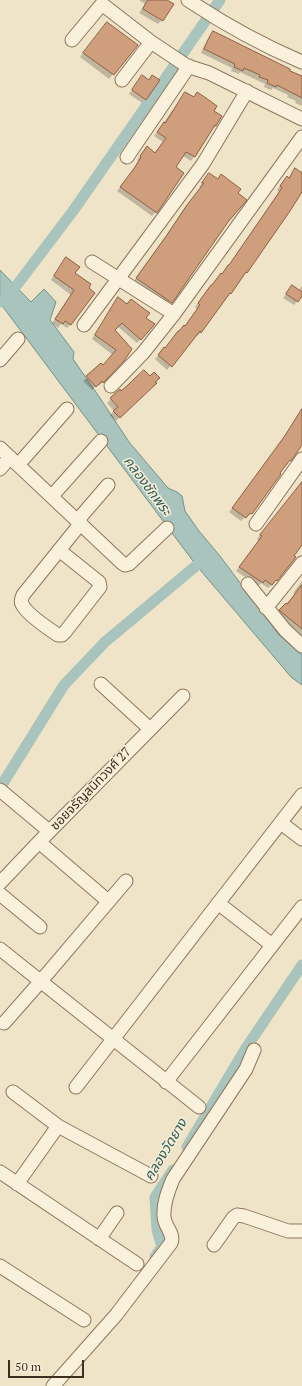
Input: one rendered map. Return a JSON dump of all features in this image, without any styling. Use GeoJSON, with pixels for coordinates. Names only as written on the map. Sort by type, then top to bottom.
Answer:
{"type":"FeatureCollection","features":[{"type":"Feature","properties":{"kind":"street"},"geometry":{"type":"LineString","coordinates":[[188,0],[240,32],[301,58]]}},
{"type":"Feature","properties":{"kind":"street"},"geometry":{"type":"LineString","coordinates":[[72,40],[102,4],[151,42],[188,66],[209,73],[302,119]]}},
{"type":"Feature","properties":{"kind":"street"},"geometry":{"type":"LineString","coordinates":[[122,80],[151,42]]}},
{"type":"Feature","properties":{"kind":"street"},"geometry":{"type":"LineString","coordinates":[[127,157],[188,66]]}},
{"type":"Feature","properties":{"kind":"street"},"geometry":{"type":"LineString","coordinates":[[84,325],[203,164],[247,91]]}},
{"type":"Feature","properties":{"kind":"street"},"geometry":{"type":"LineString","coordinates":[[111,386],[143,353],[174,314],[302,137]]}},
{"type":"Feature","properties":{"kind":"street"},"geometry":{"type":"LineString","coordinates":[[92,262],[174,314]]}},
{"type":"Feature","properties":{"kind":"street"},"geometry":{"type":"LineString","coordinates":[[0,360],[18,339]]}},
{"type":"Feature","properties":{"kind":"street"},"geometry":{"type":"LineString","coordinates":[[0,469],[14,461],[67,409]]}},
{"type":"Feature","properties":{"kind":"street"},"geometry":{"type":"LineString","coordinates":[[52,496],[101,441]]}},
{"type":"Feature","properties":{"kind":"street"},"geometry":{"type":"LineString","coordinates":[[0,448],[125,565],[129,564],[166,528]]}},
{"type":"Feature","properties":{"kind":"street"},"geometry":{"type":"LineString","coordinates":[[256,524],[302,459]]}},
{"type":"Feature","properties":{"kind":"street"},"geometry":{"type":"LineString","coordinates":[[59,550],[99,582],[100,587],[62,635],[58,635],[36,619],[22,605],[21,600],[23,595],[108,485]]}},
{"type":"Feature","properties":{"kind":"street"},"geometry":{"type":"LineString","coordinates":[[266,608],[302,562]]}},
{"type":"Feature","properties":{"kind":"street"},"geometry":{"type":"LineString","coordinates":[[248,584],[285,630],[302,646]]}},
{"type":"Feature","properties":{"kind":"street"},"geometry":{"type":"LineString","coordinates":[[101,684],[150,729]]}},
{"type":"Feature","properties":{"kind":"street","name":"ซอยจรัญสนิทวงศ์ 27"},"geometry":{"type":"LineString","coordinates":[[0,883],[183,696]]}},
{"type":"Feature","properties":{"kind":"street"},"geometry":{"type":"LineString","coordinates":[[3,793],[49,832]]}},
{"type":"Feature","properties":{"kind":"street"},"geometry":{"type":"LineString","coordinates":[[76,1087],[302,795]]}},
{"type":"Feature","properties":{"kind":"street"},"geometry":{"type":"LineString","coordinates":[[281,823],[302,839]]}},
{"type":"Feature","properties":{"kind":"street"},"geometry":{"type":"LineString","coordinates":[[39,842],[108,901]]}},
{"type":"Feature","properties":{"kind":"street"},"geometry":{"type":"LineString","coordinates":[[4,1023],[42,981],[126,881]]}},
{"type":"Feature","properties":{"kind":"street"},"geometry":{"type":"LineString","coordinates":[[0,894],[40,927]]}},
{"type":"Feature","properties":{"kind":"street"},"geometry":{"type":"LineString","coordinates":[[218,903],[272,945]]}},
{"type":"Feature","properties":{"kind":"street"},"geometry":{"type":"LineString","coordinates":[[166,1082],[302,907]]}},
{"type":"Feature","properties":{"kind":"street"},"geometry":{"type":"LineString","coordinates":[[0,949],[199,1107]]}},
{"type":"Feature","properties":{"kind":"street"},"geometry":{"type":"LineString","coordinates":[[53,1386],[116,1315],[173,1240],[172,1235],[165,1224],[164,1216],[167,1194],[173,1179],[246,1069],[254,1050]]}},
{"type":"Feature","properties":{"kind":"street"},"geometry":{"type":"LineString","coordinates":[[13,1092],[58,1126],[151,1176]]}},
{"type":"Feature","properties":{"kind":"street"},"geometry":{"type":"LineString","coordinates":[[17,1184],[58,1126]]}},
{"type":"Feature","properties":{"kind":"street"},"geometry":{"type":"LineString","coordinates":[[0,1172],[137,1264]]}},
{"type":"Feature","properties":{"kind":"street"},"geometry":{"type":"LineString","coordinates":[[99,1239],[117,1213]]}},
{"type":"Feature","properties":{"kind":"street"},"geometry":{"type":"LineString","coordinates":[[214,1245],[233,1218],[237,1215],[288,1231],[302,1231]]}},
{"type":"Feature","properties":{"kind":"street"},"geometry":{"type":"LineString","coordinates":[[0,1266],[84,1320]]}},
{"type":"Feature","properties":{"kind":"water","name":"คลองชักพระ"},"geometry":{"type":"Polygon","coordinates":[[[0,270],[31,302],[44,289],[56,302],[50,320],[74,352],[73,359],[129,442],[168,488],[182,496],[185,511],[199,531],[220,556],[279,635],[302,655],[302,685],[291,677],[196,565],[0,303],[0,270]]]}},
{"type":"Feature","properties":{"kind":"building"},"geometry":{"type":"Polygon","coordinates":[[[148,0],[167,0],[174,4],[163,21],[143,9],[148,0]]]}},
{"type":"Feature","properties":{"kind":"building"},"geometry":{"type":"Polygon","coordinates":[[[107,22],[138,45],[114,75],[83,53],[107,22]]]}},
{"type":"Feature","properties":{"kind":"building"},"geometry":{"type":"Polygon","coordinates":[[[213,31],[302,76],[302,98],[277,85],[276,87],[267,83],[268,80],[259,77],[260,75],[244,68],[243,71],[234,67],[235,64],[204,49],[213,31]]]}},
{"type":"Feature","properties":{"kind":"building"},"geometry":{"type":"Polygon","coordinates":[[[142,75],[149,80],[152,75],[160,80],[146,100],[132,90],[142,75]]]}},
{"type":"Feature","properties":{"kind":"building"},"geometry":{"type":"Polygon","coordinates":[[[185,92],[194,97],[197,92],[217,106],[214,111],[222,116],[195,157],[186,152],[176,167],[184,173],[157,213],[120,187],[135,167],[147,146],[155,153],[166,138],[157,132],[164,122],[165,123],[185,92]]]}},
{"type":"Feature","properties":{"kind":"building"},"geometry":{"type":"Polygon","coordinates":[[[295,168],[302,173],[302,192],[247,273],[246,272],[201,333],[200,331],[172,367],[158,355],[178,331],[184,325],[185,326],[200,305],[198,303],[211,285],[229,265],[282,188],[280,186],[287,176],[289,178],[295,168]]]}},
{"type":"Feature","properties":{"kind":"building"},"geometry":{"type":"Polygon","coordinates":[[[209,173],[218,179],[221,174],[241,189],[238,193],[247,200],[228,222],[172,303],[136,278],[204,183],[202,183],[209,173]]]}},
{"type":"Feature","properties":{"kind":"building"},"geometry":{"type":"Polygon","coordinates":[[[66,257],[80,267],[75,273],[91,284],[89,288],[95,293],[71,325],[65,321],[63,324],[55,319],[74,290],[54,276],[66,257]]]}},
{"type":"Feature","properties":{"kind":"building"},"geometry":{"type":"Polygon","coordinates":[[[292,285],[302,292],[302,296],[298,302],[286,294],[292,285]]]}},
{"type":"Feature","properties":{"kind":"building"},"geometry":{"type":"Polygon","coordinates":[[[118,297],[127,304],[131,299],[150,313],[146,318],[155,324],[141,340],[122,323],[115,330],[132,349],[124,361],[103,383],[102,381],[96,387],[86,376],[101,363],[103,365],[116,350],[95,335],[118,297]]]}},
{"type":"Feature","properties":{"kind":"building"},"geometry":{"type":"Polygon","coordinates":[[[144,370],[150,376],[154,372],[160,378],[155,382],[157,383],[120,418],[113,411],[118,407],[110,398],[120,389],[121,391],[144,370]]]}},
{"type":"Feature","properties":{"kind":"building"},"geometry":{"type":"Polygon","coordinates":[[[302,409],[302,445],[291,461],[290,460],[280,473],[281,474],[252,514],[250,513],[246,518],[232,508],[284,437],[302,409]]]}},
{"type":"Feature","properties":{"kind":"building"},"geometry":{"type":"Polygon","coordinates":[[[302,482],[302,545],[294,556],[296,557],[277,581],[276,580],[272,585],[265,580],[263,583],[239,567],[262,536],[260,535],[302,482]]]}},
{"type":"Feature","properties":{"kind":"building"},"geometry":{"type":"Polygon","coordinates":[[[302,585],[302,629],[279,610],[286,603],[287,604],[302,585]]]}},
{"type":"Feature","properties":{"kind":"waterway"},"geometry":{"type":"LineString","coordinates":[[0,302],[7,298],[73,211],[220,0]]}},
{"type":"Feature","properties":{"kind":"waterway"},"geometry":{"type":"LineString","coordinates":[[0,788],[64,685],[105,642],[203,560]]}},
{"type":"Feature","properties":{"kind":"waterway","name":"คลองวัดยาง"},"geometry":{"type":"LineString","coordinates":[[187,1147],[246,1048],[302,965]]}},
{"type":"Feature","properties":{"kind":"waterway","name":"คลองวัดยาง"},"geometry":{"type":"LineString","coordinates":[[155,1257],[162,1247],[157,1230],[155,1197],[173,1170]]}}]}
